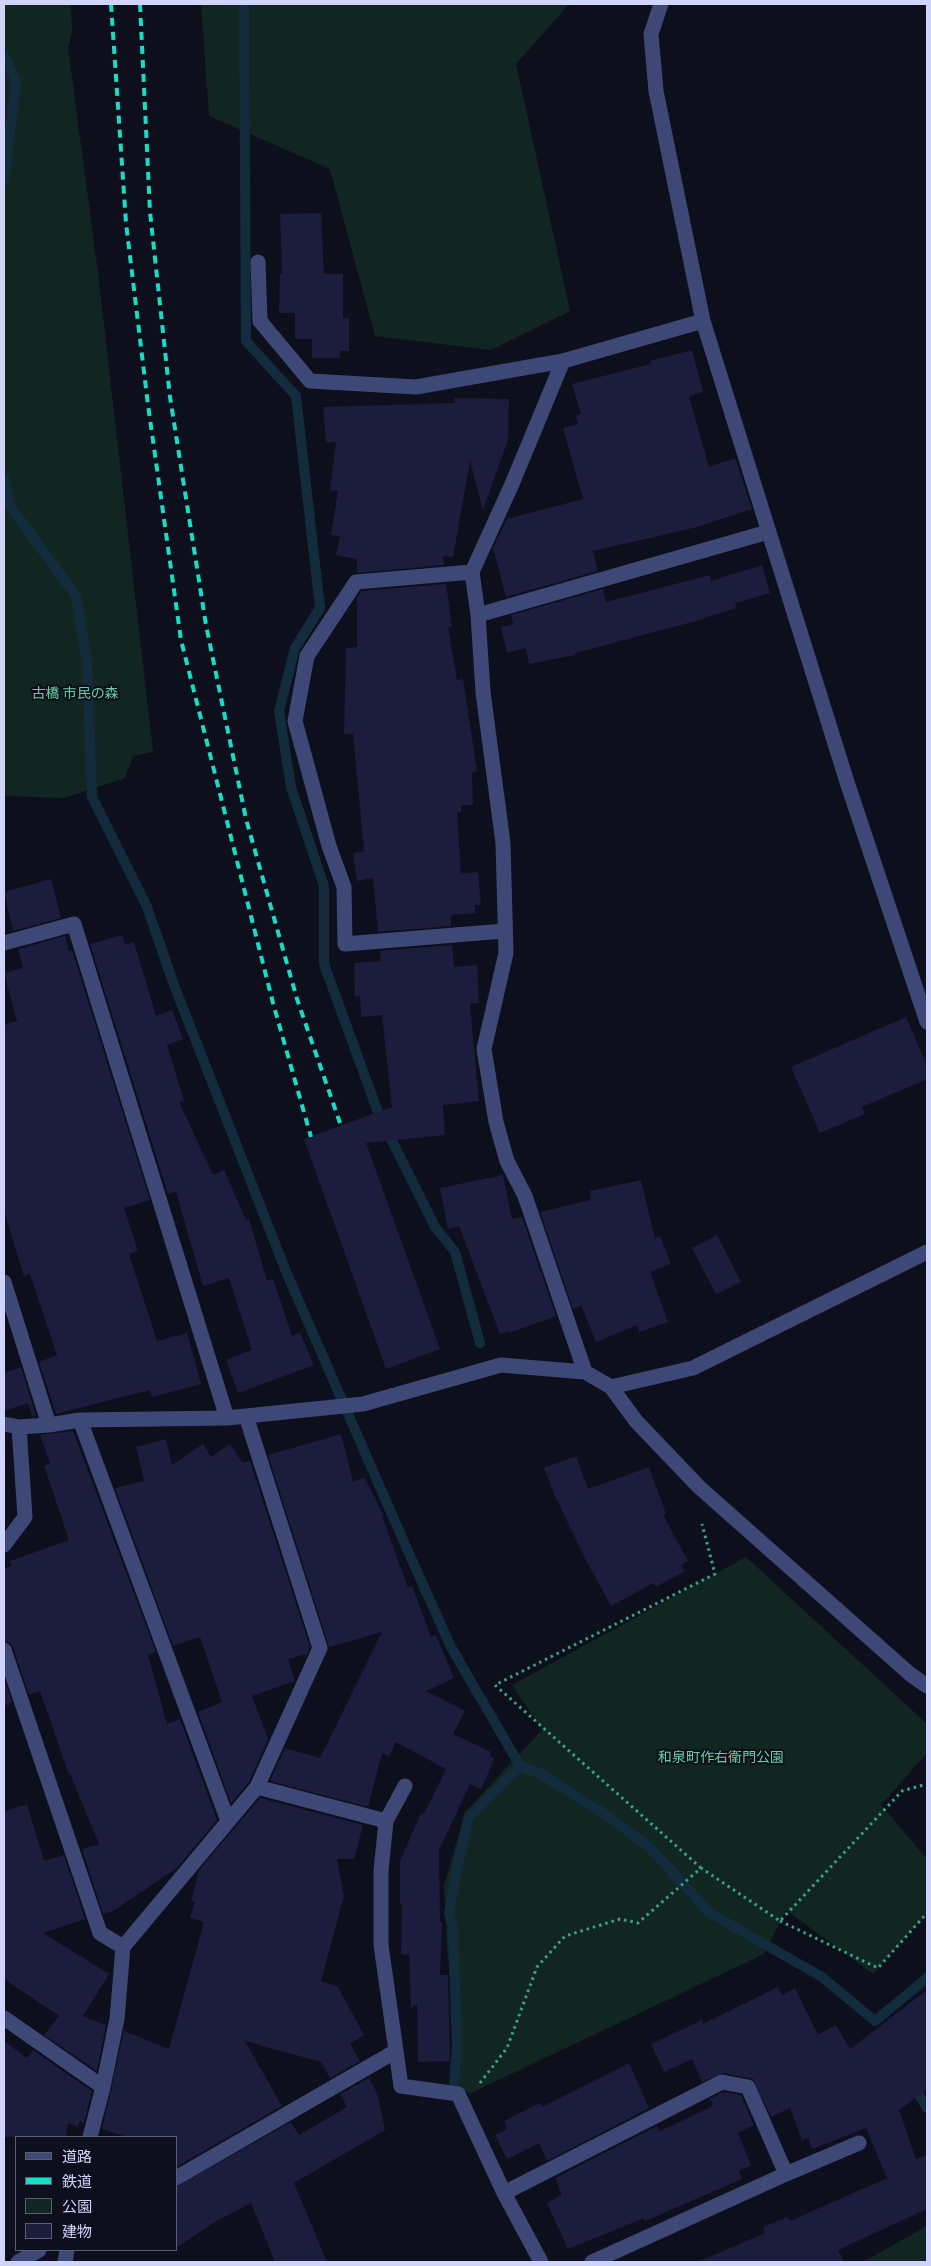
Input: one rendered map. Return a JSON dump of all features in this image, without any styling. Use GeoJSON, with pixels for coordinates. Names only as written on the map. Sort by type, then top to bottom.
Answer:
{"type":"FeatureCollection","features":[{"type":"Feature","properties":{"kind":"street"},"geometry":{"type":"LineString","coordinates":[[661,4],[651,34],[656,91],[704,321],[844,773],[927,1022]]}},
{"type":"Feature","properties":{"kind":"street"},"geometry":{"type":"LineString","coordinates":[[258,262],[260,321],[310,380],[416,387],[563,361],[704,321]]}},
{"type":"Feature","properties":{"kind":"street"},"geometry":{"type":"LineString","coordinates":[[563,361],[512,484],[472,572],[478,615],[483,692],[503,843],[506,953],[484,1049],[496,1122],[507,1161],[524,1196],[585,1372]]}},
{"type":"Feature","properties":{"kind":"street"},"geometry":{"type":"LineString","coordinates":[[478,615],[768,532]]}},
{"type":"Feature","properties":{"kind":"street"},"geometry":{"type":"LineString","coordinates":[[472,572],[356,582],[307,656],[295,721],[330,846],[344,888],[345,944],[504,931]]}},
{"type":"Feature","properties":{"kind":"street"},"geometry":{"type":"LineString","coordinates":[[4,943],[74,924],[227,1418]]}},
{"type":"Feature","properties":{"kind":"street"},"geometry":{"type":"LineString","coordinates":[[611,1387],[693,1368],[927,1252]]}},
{"type":"Feature","properties":{"kind":"street"},"geometry":{"type":"LineString","coordinates":[[4,1282],[49,1425]]}},
{"type":"Feature","properties":{"kind":"street"},"geometry":{"type":"LineString","coordinates":[[4,1545],[26,1517],[11,1426],[49,1425],[80,1420],[227,1418],[363,1404],[501,1365],[585,1372],[611,1387],[636,1421],[699,1487],[910,1674],[927,1686]]}},
{"type":"Feature","properties":{"kind":"street"},"geometry":{"type":"LineString","coordinates":[[90,2136],[103,2087],[117,2019],[123,1947],[257,1786],[320,1648],[246,1416]]}},
{"type":"Feature","properties":{"kind":"street"},"geometry":{"type":"LineString","coordinates":[[80,1420],[228,1821]]}},
{"type":"Feature","properties":{"kind":"street"},"geometry":{"type":"LineString","coordinates":[[4,1650],[100,1933],[123,1947]]}},
{"type":"Feature","properties":{"kind":"street"},"geometry":{"type":"LineString","coordinates":[[257,1786],[386,1821]]}},
{"type":"Feature","properties":{"kind":"street"},"geometry":{"type":"LineString","coordinates":[[405,1786],[386,1821],[381,1871],[381,1945],[401,2086],[458,2094],[504,2193],[541,2262]]}},
{"type":"Feature","properties":{"kind":"street"},"geometry":{"type":"LineString","coordinates":[[4,2018],[31,2039],[103,2087]]}},
{"type":"Feature","properties":{"kind":"street"},"geometry":{"type":"LineString","coordinates":[[178,2177],[396,2051]]}},
{"type":"Feature","properties":{"kind":"street"},"geometry":{"type":"LineString","coordinates":[[504,2193],[722,2082],[748,2087],[786,2174]]}},
{"type":"Feature","properties":{"kind":"street"},"geometry":{"type":"LineString","coordinates":[[592,2262],[786,2174],[859,2144]]}},
{"type":"Feature","properties":{"kind":"street"},"geometry":{"type":"LineString","coordinates":[[18,2262],[37,2251]]}},
{"type":"Feature","properties":{"kind":"path"},"geometry":{"type":"LineString","coordinates":[[701,1519],[715,1574],[495,1685],[702,1868],[780,1921],[878,1968],[927,1913]]}},
{"type":"Feature","properties":{"kind":"path"},"geometry":{"type":"LineString","coordinates":[[780,1921],[902,1791],[927,1784]]}},
{"type":"Feature","properties":{"kind":"path"},"geometry":{"type":"LineString","coordinates":[[458,2094],[480,2084],[507,2048],[537,1967],[565,1936],[620,1919],[638,1923],[690,1876],[702,1868]]}},
{"type":"Feature","properties":{"kind":"green space","name":"古橋 市民の森"},"geometry":{"type":"Polygon","coordinates":[[[4,4],[71,4],[72,32],[68,48],[98,273],[153,752],[133,756],[125,778],[64,798],[4,796],[4,4]]]}},
{"type":"Feature","properties":{"kind":"green space"},"geometry":{"type":"Polygon","coordinates":[[[201,4],[569,4],[516,64],[570,311],[491,350],[375,336],[330,169],[209,116],[201,4]]]}},
{"type":"Feature","properties":{"kind":"green space","name":"和泉町作右衛門公園"},"geometry":{"type":"Polygon","coordinates":[[[746,1557],[927,1724],[927,1753],[881,1805],[927,1859],[927,1913],[873,1974],[786,1910],[764,1954],[471,2093],[450,2087],[453,2052],[452,2002],[444,1886],[465,1812],[542,1730],[512,1685],[746,1557]]]}},
{"type":"Feature","properties":{"kind":"green space"},"geometry":{"type":"Polygon","coordinates":[[[927,2226],[927,2262],[862,2262],[865,2261],[927,2226]]]}},
{"type":"Feature","properties":{"kind":"building"},"geometry":{"type":"Polygon","coordinates":[[[321,213],[324,274],[343,274],[343,318],[349,318],[349,351],[340,351],[340,358],[312,358],[312,339],[295,339],[295,313],[279,313],[280,274],[282,274],[280,214],[321,213]]]}},
{"type":"Feature","properties":{"kind":"building"},"geometry":{"type":"Polygon","coordinates":[[[692,350],[703,392],[689,396],[709,467],[735,458],[752,509],[697,527],[593,551],[598,571],[506,597],[493,548],[507,519],[583,499],[563,428],[578,424],[575,415],[581,414],[572,384],[651,364],[650,361],[692,350]]]}},
{"type":"Feature","properties":{"kind":"building"},"geometry":{"type":"Polygon","coordinates":[[[454,398],[509,399],[508,440],[483,510],[470,461],[453,557],[443,556],[444,565],[357,573],[357,559],[336,555],[340,536],[331,535],[338,491],[330,490],[336,442],[326,443],[323,407],[455,403],[454,398]]]}},
{"type":"Feature","properties":{"kind":"building"},"geometry":{"type":"Polygon","coordinates":[[[762,565],[770,593],[735,603],[736,608],[696,621],[575,653],[575,655],[529,664],[526,648],[507,653],[501,627],[513,624],[511,615],[603,589],[606,602],[710,575],[711,581],[762,565]]]}},
{"type":"Feature","properties":{"kind":"building"},"geometry":{"type":"Polygon","coordinates":[[[446,584],[452,627],[448,627],[457,680],[463,679],[477,771],[472,772],[473,805],[461,805],[461,812],[457,812],[461,874],[478,872],[481,905],[475,905],[475,913],[451,915],[451,926],[378,932],[373,878],[357,881],[353,853],[364,851],[353,734],[344,734],[346,648],[357,647],[357,598],[361,591],[446,584]]]}},
{"type":"Feature","properties":{"kind":"building"},"geometry":{"type":"Polygon","coordinates":[[[51,879],[61,918],[13,931],[4,892],[51,879]]]}},
{"type":"Feature","properties":{"kind":"building"},"geometry":{"type":"Polygon","coordinates":[[[122,935],[125,945],[134,942],[156,1016],[172,1010],[183,1039],[167,1045],[184,1100],[179,1102],[213,1175],[224,1170],[246,1220],[249,1219],[267,1281],[273,1279],[292,1336],[300,1333],[314,1365],[238,1393],[226,1360],[252,1350],[229,1278],[203,1286],[176,1192],[168,1194],[90,944],[122,935]]]}},
{"type":"Feature","properties":{"kind":"building"},"geometry":{"type":"Polygon","coordinates":[[[65,936],[69,951],[72,950],[150,1200],[124,1208],[138,1251],[129,1254],[157,1341],[187,1333],[201,1384],[152,1397],[150,1390],[56,1414],[39,1362],[57,1355],[30,1274],[24,1276],[4,1211],[4,1025],[17,1021],[4,973],[23,968],[18,949],[65,936]]]}},
{"type":"Feature","properties":{"kind":"building"},"geometry":{"type":"Polygon","coordinates":[[[452,945],[454,967],[477,965],[479,1003],[470,1004],[479,1101],[443,1105],[445,1135],[366,1143],[440,1349],[386,1369],[304,1139],[392,1107],[382,1015],[361,1017],[360,996],[355,997],[354,963],[381,961],[380,951],[452,945]]]}},
{"type":"Feature","properties":{"kind":"building"},"geometry":{"type":"Polygon","coordinates":[[[906,1017],[927,1066],[927,1079],[862,1107],[865,1114],[820,1133],[791,1067],[906,1017]]]}},
{"type":"Feature","properties":{"kind":"building"},"geometry":{"type":"Polygon","coordinates":[[[503,1175],[512,1219],[522,1217],[556,1316],[509,1333],[509,1331],[500,1334],[459,1226],[448,1229],[440,1188],[503,1175]]]}},
{"type":"Feature","properties":{"kind":"building"},"geometry":{"type":"Polygon","coordinates":[[[641,1180],[655,1238],[660,1236],[671,1264],[650,1272],[668,1322],[639,1332],[637,1325],[596,1342],[581,1305],[573,1309],[540,1212],[591,1200],[590,1191],[641,1180]]]}},
{"type":"Feature","properties":{"kind":"building"},"geometry":{"type":"Polygon","coordinates":[[[717,1235],[741,1282],[716,1294],[692,1248],[717,1235]]]}},
{"type":"Feature","properties":{"kind":"building"},"geometry":{"type":"Polygon","coordinates":[[[21,1367],[36,1416],[33,1417],[28,1403],[4,1411],[4,1373],[21,1367]]]}},
{"type":"Feature","properties":{"kind":"building"},"geometry":{"type":"Polygon","coordinates":[[[73,1431],[156,1652],[148,1655],[167,1724],[180,1719],[217,1820],[177,1868],[113,1911],[103,1914],[82,1849],[99,1844],[69,1775],[40,1691],[29,1695],[13,1647],[10,1643],[4,1641],[4,1569],[12,1566],[10,1561],[69,1540],[44,1466],[50,1463],[40,1435],[73,1431]]]}},
{"type":"Feature","properties":{"kind":"building"},"geometry":{"type":"Polygon","coordinates":[[[341,1434],[353,1482],[364,1477],[384,1516],[382,1516],[408,1588],[412,1586],[431,1637],[436,1635],[454,1678],[426,1691],[465,1711],[453,1734],[491,1752],[490,1756],[495,1758],[481,1789],[470,1784],[439,1850],[440,1922],[442,1922],[440,1975],[448,1975],[450,2061],[418,2062],[417,2004],[411,2008],[409,1955],[401,1954],[402,1903],[400,1904],[400,1861],[421,1813],[424,1814],[446,1769],[396,1742],[389,1756],[382,1753],[368,1807],[270,1781],[285,1748],[320,1758],[382,1632],[329,1647],[268,1455],[341,1434]]]}},
{"type":"Feature","properties":{"kind":"building"},"geometry":{"type":"Polygon","coordinates":[[[166,1439],[172,1465],[203,1444],[211,1457],[230,1444],[243,1463],[250,1461],[310,1647],[307,1654],[288,1659],[295,1681],[252,1696],[268,1739],[249,1782],[231,1803],[198,1712],[222,1702],[200,1637],[173,1646],[115,1488],[144,1481],[136,1447],[166,1439]]]}},
{"type":"Feature","properties":{"kind":"building"},"geometry":{"type":"Polygon","coordinates":[[[576,1456],[588,1489],[649,1467],[666,1514],[663,1515],[688,1561],[681,1565],[685,1571],[656,1587],[654,1583],[611,1606],[586,1560],[555,1496],[544,1468],[576,1456]]]}},
{"type":"Feature","properties":{"kind":"building"},"geometry":{"type":"Polygon","coordinates":[[[4,1678],[12,1702],[4,1706],[4,1678]]]}},
{"type":"Feature","properties":{"kind":"building"},"geometry":{"type":"Polygon","coordinates":[[[260,1798],[363,1825],[354,1859],[337,1859],[344,1896],[321,1981],[338,1987],[364,2035],[350,2044],[360,2061],[330,2078],[321,2062],[245,2041],[282,2106],[178,2166],[178,2136],[124,2136],[102,2129],[124,2031],[169,2049],[204,1922],[190,1918],[195,1902],[191,1901],[199,1870],[260,1798]]]}},
{"type":"Feature","properties":{"kind":"building"},"geometry":{"type":"Polygon","coordinates":[[[27,1804],[44,1861],[64,1855],[85,1919],[43,1933],[109,1974],[83,2016],[106,2025],[97,2071],[44,2035],[59,2016],[4,1979],[4,1812],[27,1804]]]}},
{"type":"Feature","properties":{"kind":"building"},"geometry":{"type":"Polygon","coordinates":[[[778,1987],[782,1995],[795,1988],[818,2035],[836,2025],[850,2049],[927,1990],[927,2089],[899,2110],[916,2159],[927,2155],[927,2209],[838,2250],[844,2262],[698,2262],[765,2233],[763,2227],[788,2217],[790,2221],[887,2178],[866,2128],[812,2149],[808,2138],[802,2140],[790,2108],[771,2117],[753,2079],[723,2073],[702,2082],[692,2059],[664,2072],[651,2044],[702,2020],[703,2024],[778,1987]]]}},
{"type":"Feature","properties":{"kind":"building"},"geometry":{"type":"Polygon","coordinates":[[[4,2041],[27,2058],[33,2050],[92,2091],[84,2123],[80,2121],[78,2127],[68,2123],[66,2136],[4,2137],[4,2041]]]}},
{"type":"Feature","properties":{"kind":"building"},"geometry":{"type":"Polygon","coordinates":[[[629,2063],[649,2108],[547,2161],[539,2143],[507,2159],[495,2135],[507,2129],[504,2121],[540,2103],[542,2107],[629,2063]]]}},
{"type":"Feature","properties":{"kind":"building"},"geometry":{"type":"Polygon","coordinates":[[[369,2078],[378,2096],[385,2130],[294,2183],[327,2262],[275,2262],[251,2203],[213,2223],[178,2247],[178,2186],[291,2122],[299,2135],[347,2107],[340,2094],[369,2078]]]}},
{"type":"Feature","properties":{"kind":"building"},"geometry":{"type":"Polygon","coordinates":[[[723,2092],[741,2095],[754,2125],[738,2133],[751,2165],[739,2171],[742,2179],[645,2221],[644,2218],[568,2249],[547,2203],[562,2195],[555,2178],[657,2126],[660,2131],[713,2106],[710,2099],[723,2092]]]}},
{"type":"Feature","properties":{"kind":"waterway"},"geometry":{"type":"LineString","coordinates":[[244,4],[246,341],[296,396],[320,608],[295,648],[279,711],[291,787],[324,886],[324,964],[379,1115],[435,1227],[455,1252],[480,1343]]}},
{"type":"Feature","properties":{"kind":"waterway"},"geometry":{"type":"LineString","coordinates":[[4,55],[16,81],[4,179]]}},
{"type":"Feature","properties":{"kind":"waterway"},"geometry":{"type":"LineString","coordinates":[[4,478],[10,506],[76,596],[87,662],[92,797],[147,907],[174,985],[287,1274],[411,1558],[451,1647],[520,1766],[541,1774],[606,1815],[648,1846],[710,1913],[822,1977],[875,2021],[927,1978]]}},
{"type":"Feature","properties":{"kind":"waterway"},"geometry":{"type":"LineString","coordinates":[[454,2083],[457,2047],[453,1927],[449,1914],[456,1873],[469,1817],[520,1766]]}},
{"type":"Feature","properties":{"kind":"waterway"},"geometry":{"type":"LineString","coordinates":[[912,2083],[927,2108]]}},
{"type":"Feature","properties":{"kind":"railway"},"geometry":{"type":"LineString","coordinates":[[111,4],[126,223],[148,405],[181,640],[273,1003],[311,1137]]}},
{"type":"Feature","properties":{"kind":"railway"},"geometry":{"type":"LineString","coordinates":[[140,4],[150,212],[170,397],[206,625],[246,819],[297,999],[340,1123]]}}]}
